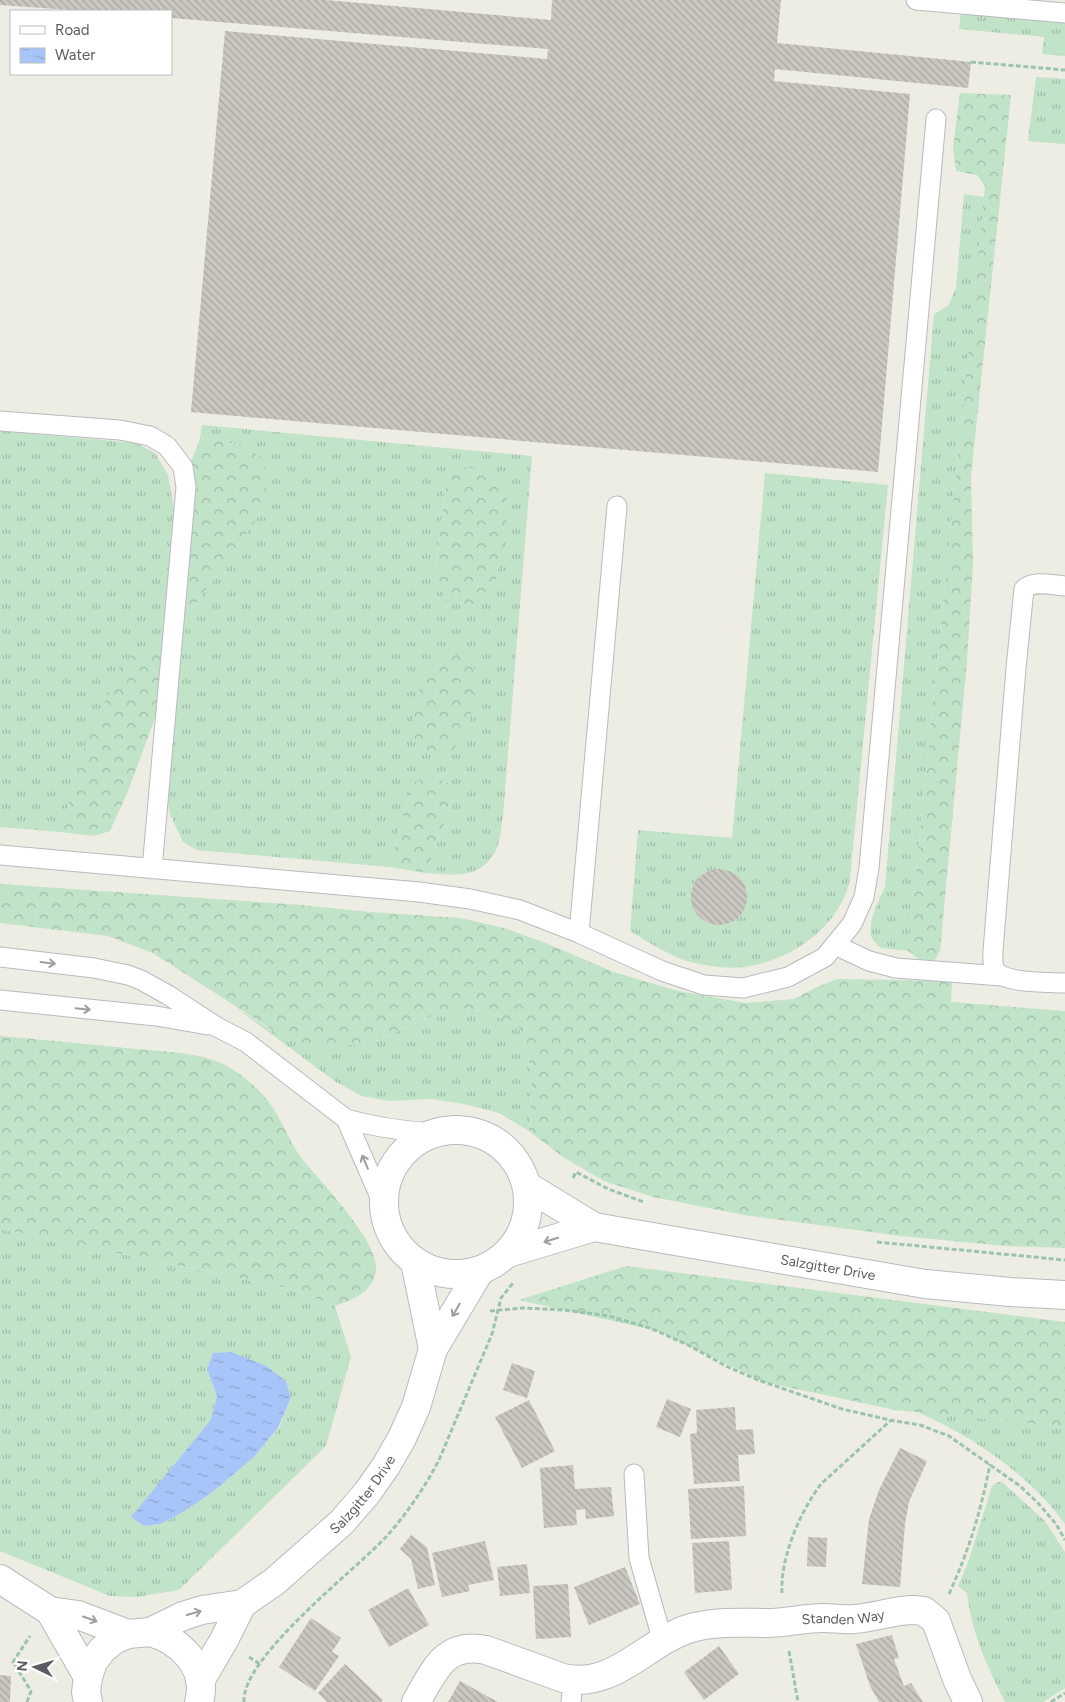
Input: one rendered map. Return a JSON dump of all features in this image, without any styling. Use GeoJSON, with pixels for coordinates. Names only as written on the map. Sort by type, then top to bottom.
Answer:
{"type":"FeatureCollection","features":[{"type":"Feature","properties":{"kind":"street","name":"Salzgitter Drive"},"geometry":{"type":"LineString","coordinates":[[452,1129],[472,1131],[492,1138],[508,1151],[520,1167],[527,1186],[528,1210],[522,1233],[508,1253],[494,1264],[479,1272],[457,1275],[435,1272],[415,1262],[399,1247],[388,1228],[384,1206],[386,1182],[396,1161],[412,1144],[432,1133],[452,1129]]}},
{"type":"Feature","properties":{"kind":"street","name":"Salzgitter Drive"},"geometry":{"type":"LineString","coordinates":[[527,1186],[594,1227],[924,1284],[1065,1295]]}},
{"type":"Feature","properties":{"kind":"street","name":"Salzgitter Drive"},"geometry":{"type":"LineString","coordinates":[[508,1253],[594,1227]]}},
{"type":"Feature","properties":{"kind":"street","name":"Salzgitter Drive"},"geometry":{"type":"LineString","coordinates":[[415,1262],[433,1349]]}},
{"type":"Feature","properties":{"kind":"street","name":"Salzgitter Drive"},"geometry":{"type":"LineString","coordinates":[[88,1690],[93,1662],[102,1650],[114,1640],[202,1610],[242,1604],[274,1582],[342,1522],[386,1466],[402,1438],[416,1407],[433,1349],[479,1272]]}},
{"type":"Feature","properties":{"kind":"street"},"geometry":{"type":"LineString","coordinates":[[0,1579],[47,1610],[78,1615],[139,1633]]}},
{"type":"Feature","properties":{"kind":"street","name":"Salzgitter Drive"},"geometry":{"type":"LineString","coordinates":[[199,1692],[242,1604]]}},
{"type":"Feature","properties":{"kind":"street"},"geometry":{"type":"LineString","coordinates":[[47,1610],[88,1690]]}},
{"type":"Feature","properties":{"kind":"street","name":"Standen Way"},"geometry":{"type":"LineString","coordinates":[[416,1702],[444,1657],[474,1647],[486,1650],[572,1691],[630,1663],[680,1632],[699,1626],[730,1623],[784,1623],[824,1618],[854,1619],[914,1610],[924,1611],[936,1621]]}},
{"type":"Feature","properties":{"kind":"street"},"geometry":{"type":"LineString","coordinates":[[936,1621],[957,1679],[968,1702]]}},
{"type":"Feature","properties":{"kind":"street","name":"Salzgitter Drive"},"geometry":{"type":"LineString","coordinates":[[139,1633],[163,1635],[175,1641],[187,1652],[195,1666],[199,1692]]}},
{"type":"Feature","properties":{"kind":"lane"},"geometry":{"type":"LineString","coordinates":[[916,0],[1065,13]]}},
{"type":"Feature","properties":{"kind":"lane"},"geometry":{"type":"LineString","coordinates":[[0,856],[419,892],[470,899],[520,910],[579,933],[662,971],[704,985],[743,988],[788,977],[825,957],[852,924],[864,897],[869,868],[936,119]]}},
{"type":"Feature","properties":{"kind":"lane"},"geometry":{"type":"LineString","coordinates":[[0,421],[120,430],[150,436],[167,446],[183,467],[186,487],[152,869]]}},
{"type":"Feature","properties":{"kind":"lane"},"geometry":{"type":"LineString","coordinates":[[579,933],[617,506]]}},
{"type":"Feature","properties":{"kind":"lane"},"geometry":{"type":"LineString","coordinates":[[1065,586],[1037,584],[1029,585],[1024,589],[993,952],[993,963],[996,971],[1009,980],[1065,984]]}},
{"type":"Feature","properties":{"kind":"lane"},"geometry":{"type":"LineString","coordinates":[[836,945],[869,961],[896,968],[1002,976]]}},
{"type":"Feature","properties":{"kind":"lane"},"geometry":{"type":"LineString","coordinates":[[0,957],[94,968],[128,975],[161,990],[217,1027],[246,1042],[346,1119],[399,1130],[432,1133]]}},
{"type":"Feature","properties":{"kind":"lane"},"geometry":{"type":"LineString","coordinates":[[0,1000],[156,1016],[217,1027]]}},
{"type":"Feature","properties":{"kind":"lane"},"geometry":{"type":"LineString","coordinates":[[346,1119],[384,1206]]}},
{"type":"Feature","properties":{"kind":"lane"},"geometry":{"type":"LineString","coordinates":[[634,1474],[639,1558],[663,1642]]}},
{"type":"Feature","properties":{"kind":"path"},"geometry":{"type":"LineString","coordinates":[[971,62],[1065,70]]}},
{"type":"Feature","properties":{"kind":"path"},"geometry":{"type":"LineString","coordinates":[[498,1311],[523,1308],[564,1310],[609,1316],[650,1328],[758,1380],[842,1409],[890,1420],[920,1424],[949,1436],[1020,1486],[1056,1524],[1065,1540]]}},
{"type":"Feature","properties":{"kind":"path"},"geometry":{"type":"LineString","coordinates":[[798,1702],[784,1623],[781,1589],[792,1540],[804,1509],[821,1484],[890,1420]]}},
{"type":"Feature","properties":{"kind":"path"},"geometry":{"type":"LineString","coordinates":[[936,1621],[964,1562],[983,1503],[990,1464]]}},
{"type":"Feature","properties":{"kind":"path"},"geometry":{"type":"LineString","coordinates":[[27,1702],[31,1690],[12,1662],[47,1610]]}},
{"type":"Feature","properties":{"kind":"path"},"geometry":{"type":"LineString","coordinates":[[1051,1702],[1065,1693]]}},
{"type":"Feature","properties":{"kind":"green space"},"geometry":{"type":"Polygon","coordinates":[[[961,9],[1065,18],[1065,56],[1042,54],[1044,37],[959,29],[961,9]]]}},
{"type":"Feature","properties":{"kind":"green space"},"geometry":{"type":"Polygon","coordinates":[[[1036,77],[1065,79],[1065,144],[1028,141],[1036,77]]]}},
{"type":"Feature","properties":{"kind":"green space"},"geometry":{"type":"Polygon","coordinates":[[[960,93],[1011,95],[971,476],[973,564],[967,661],[940,951],[933,963],[920,960],[908,951],[985,186],[977,175],[956,171],[953,147],[960,93]]]}},
{"type":"Feature","properties":{"kind":"green space"},"geometry":{"type":"Polygon","coordinates":[[[964,194],[984,197],[908,951],[881,948],[872,938],[870,930],[875,910],[885,887],[934,314],[948,306],[956,288],[964,194]]]}},
{"type":"Feature","properties":{"kind":"green space"},"geometry":{"type":"Polygon","coordinates":[[[202,425],[532,456],[503,815],[498,846],[490,860],[483,867],[466,874],[426,873],[453,800],[412,783],[389,867],[197,850],[183,842],[170,814],[165,788],[182,623],[254,523],[266,499],[241,445],[200,438],[202,425]],[[454,467],[446,481],[435,578],[454,467]]]}},
{"type":"Feature","properties":{"kind":"green space"},"geometry":{"type":"Polygon","coordinates":[[[0,431],[136,443],[155,453],[168,475],[174,509],[162,650],[141,650],[83,752],[60,832],[0,827],[0,431]]]}},
{"type":"Feature","properties":{"kind":"green space"},"geometry":{"type":"Polygon","coordinates":[[[200,438],[241,445],[261,457],[267,477],[266,500],[254,523],[182,623],[165,614],[174,509],[200,438]]]}},
{"type":"Feature","properties":{"kind":"green space"},"geometry":{"type":"Polygon","coordinates":[[[454,467],[474,468],[495,474],[507,490],[506,537],[492,595],[477,604],[458,604],[446,601],[435,578],[446,481],[454,467]]]}},
{"type":"Feature","properties":{"kind":"green space"},"geometry":{"type":"Polygon","coordinates":[[[765,473],[888,485],[851,874],[843,901],[833,916],[822,929],[794,950],[761,964],[737,968],[716,967],[681,959],[630,931],[638,830],[732,838],[765,473]]]}},
{"type":"Feature","properties":{"kind":"green space"},"geometry":{"type":"Polygon","coordinates":[[[141,650],[162,650],[158,710],[128,791],[110,831],[94,836],[60,832],[83,752],[121,664],[141,650]]]}},
{"type":"Feature","properties":{"kind":"green space"},"geometry":{"type":"Polygon","coordinates":[[[449,654],[463,655],[478,673],[469,726],[453,751],[437,756],[423,751],[411,733],[421,681],[431,661],[449,654]]]}},
{"type":"Feature","properties":{"kind":"green space"},"geometry":{"type":"Polygon","coordinates":[[[429,776],[448,783],[453,800],[426,873],[389,867],[412,783],[429,776]]]}},
{"type":"Feature","properties":{"kind":"green space"},"geometry":{"type":"Polygon","coordinates":[[[0,884],[460,918],[504,928],[614,972],[678,991],[746,1003],[794,999],[837,979],[952,981],[951,1002],[1065,1011],[1065,1248],[1005,1246],[901,1236],[744,1215],[653,1197],[604,1181],[563,1157],[529,1131],[532,1073],[519,1027],[485,1011],[450,1008],[373,1042],[329,1048],[288,1040],[153,953],[108,936],[0,923],[0,884]]]}},
{"type":"Feature","properties":{"kind":"green space"},"geometry":{"type":"Polygon","coordinates":[[[236,1008],[288,1040],[374,1042],[450,1008],[485,1011],[519,1027],[532,1073],[529,1131],[499,1113],[464,1104],[432,1099],[389,1101],[362,1096],[336,1082],[236,1008]]]}},
{"type":"Feature","properties":{"kind":"green space"},"geometry":{"type":"Polygon","coordinates":[[[0,1036],[180,1053],[212,1060],[233,1070],[253,1085],[268,1101],[300,1156],[359,1228],[375,1258],[376,1271],[371,1284],[355,1298],[335,1306],[287,1288],[0,1229],[0,1036]]]}},
{"type":"Feature","properties":{"kind":"green space"},"geometry":{"type":"Polygon","coordinates":[[[0,1229],[287,1288],[335,1306],[351,1357],[326,1446],[179,1590],[137,1597],[110,1596],[0,1551],[0,1229]],[[207,1369],[217,1396],[210,1421],[132,1517],[144,1526],[160,1524],[180,1514],[210,1494],[254,1457],[279,1428],[291,1398],[207,1369]]]}},
{"type":"Feature","properties":{"kind":"green space"},"geometry":{"type":"Polygon","coordinates":[[[626,1266],[1065,1322],[1065,1427],[895,1410],[764,1382],[658,1331],[519,1300],[626,1266]]]}},
{"type":"Feature","properties":{"kind":"green space"},"geometry":{"type":"Polygon","coordinates":[[[918,1412],[1065,1427],[1065,1524],[1035,1489],[999,1459],[959,1433],[918,1412]]]}},
{"type":"Feature","properties":{"kind":"green space"},"geometry":{"type":"Polygon","coordinates":[[[1002,1482],[1045,1521],[1065,1552],[1065,1688],[1043,1702],[1005,1702],[976,1636],[967,1593],[958,1586],[969,1560],[992,1486],[1002,1482]]]}},
{"type":"Feature","properties":{"kind":"water"},"geometry":{"type":"Polygon","coordinates":[[[231,1352],[266,1366],[286,1381],[291,1398],[278,1428],[254,1457],[210,1494],[180,1514],[160,1524],[144,1526],[131,1517],[210,1421],[217,1396],[207,1369],[213,1353],[231,1352]]]}},
{"type":"Feature","properties":{"kind":"building"},"geometry":{"type":"Polygon","coordinates":[[[0,0],[326,0],[551,20],[552,0],[781,0],[777,43],[971,62],[968,88],[775,69],[774,81],[910,94],[878,472],[191,412],[225,31],[547,59],[548,49],[172,18],[172,10],[69,10],[0,5],[0,0]]]}},
{"type":"Feature","properties":{"kind":"building"},"geometry":{"type":"Polygon","coordinates":[[[719,869],[730,871],[739,877],[745,886],[747,897],[745,908],[739,917],[730,923],[719,925],[708,923],[699,917],[693,908],[691,897],[693,886],[699,877],[708,871],[719,869]]]}},
{"type":"Feature","properties":{"kind":"building"},"geometry":{"type":"Polygon","coordinates":[[[512,1363],[535,1371],[527,1398],[503,1390],[512,1363]]]}},
{"type":"Feature","properties":{"kind":"building"},"geometry":{"type":"Polygon","coordinates":[[[667,1399],[691,1409],[680,1437],[656,1427],[667,1399]]]}},
{"type":"Feature","properties":{"kind":"building"},"geometry":{"type":"Polygon","coordinates":[[[529,1400],[555,1451],[522,1468],[495,1417],[529,1400]]]}},
{"type":"Feature","properties":{"kind":"building"},"geometry":{"type":"Polygon","coordinates":[[[735,1407],[736,1430],[753,1429],[755,1454],[738,1455],[740,1481],[694,1484],[690,1434],[697,1433],[696,1410],[735,1407]]]}},
{"type":"Feature","properties":{"kind":"building"},"geometry":{"type":"Polygon","coordinates":[[[900,1448],[927,1461],[909,1502],[905,1524],[900,1587],[862,1584],[869,1519],[879,1490],[900,1448]]]}},
{"type":"Feature","properties":{"kind":"building"},"geometry":{"type":"Polygon","coordinates":[[[573,1465],[575,1489],[611,1487],[614,1516],[586,1519],[585,1509],[576,1510],[577,1525],[544,1528],[540,1468],[573,1465]]]}},
{"type":"Feature","properties":{"kind":"building"},"geometry":{"type":"Polygon","coordinates":[[[744,1486],[746,1536],[691,1539],[688,1489],[744,1486]]]}},
{"type":"Feature","properties":{"kind":"building"},"geometry":{"type":"Polygon","coordinates":[[[411,1535],[427,1547],[435,1585],[418,1589],[411,1559],[400,1549],[411,1535]]]}},
{"type":"Feature","properties":{"kind":"building"},"geometry":{"type":"Polygon","coordinates":[[[808,1537],[827,1538],[826,1567],[807,1566],[808,1537]]]}},
{"type":"Feature","properties":{"kind":"building"},"geometry":{"type":"Polygon","coordinates":[[[485,1541],[494,1580],[468,1585],[470,1591],[442,1597],[432,1553],[485,1541]]]}},
{"type":"Feature","properties":{"kind":"building"},"geometry":{"type":"Polygon","coordinates":[[[729,1541],[732,1590],[695,1593],[692,1543],[729,1541]]]}},
{"type":"Feature","properties":{"kind":"building"},"geometry":{"type":"Polygon","coordinates":[[[527,1564],[530,1593],[500,1596],[497,1567],[527,1564]]]}},
{"type":"Feature","properties":{"kind":"building"},"geometry":{"type":"Polygon","coordinates":[[[625,1567],[640,1604],[589,1625],[574,1587],[625,1567]]]}},
{"type":"Feature","properties":{"kind":"building"},"geometry":{"type":"Polygon","coordinates":[[[568,1584],[571,1637],[536,1639],[533,1586],[568,1584]]]}},
{"type":"Feature","properties":{"kind":"building"},"geometry":{"type":"Polygon","coordinates":[[[408,1588],[429,1625],[389,1647],[368,1610],[408,1588]]]}},
{"type":"Feature","properties":{"kind":"building"},"geometry":{"type":"Polygon","coordinates":[[[311,1618],[341,1638],[332,1652],[339,1656],[315,1691],[279,1667],[311,1618]]]}},
{"type":"Feature","properties":{"kind":"building"},"geometry":{"type":"Polygon","coordinates":[[[892,1635],[899,1658],[894,1659],[904,1686],[911,1683],[923,1702],[879,1702],[870,1686],[856,1644],[892,1635]]]}},
{"type":"Feature","properties":{"kind":"building"},"geometry":{"type":"Polygon","coordinates":[[[719,1646],[739,1674],[704,1700],[684,1672],[719,1646]]]}},
{"type":"Feature","properties":{"kind":"building"},"geometry":{"type":"Polygon","coordinates":[[[345,1664],[383,1700],[381,1702],[327,1702],[318,1693],[345,1664]]]}},
{"type":"Feature","properties":{"kind":"building"},"geometry":{"type":"Polygon","coordinates":[[[0,1675],[11,1676],[10,1702],[0,1702],[0,1675]]]}},
{"type":"Feature","properties":{"kind":"building"},"geometry":{"type":"Polygon","coordinates":[[[460,1681],[498,1702],[448,1702],[460,1681]]]}}]}
